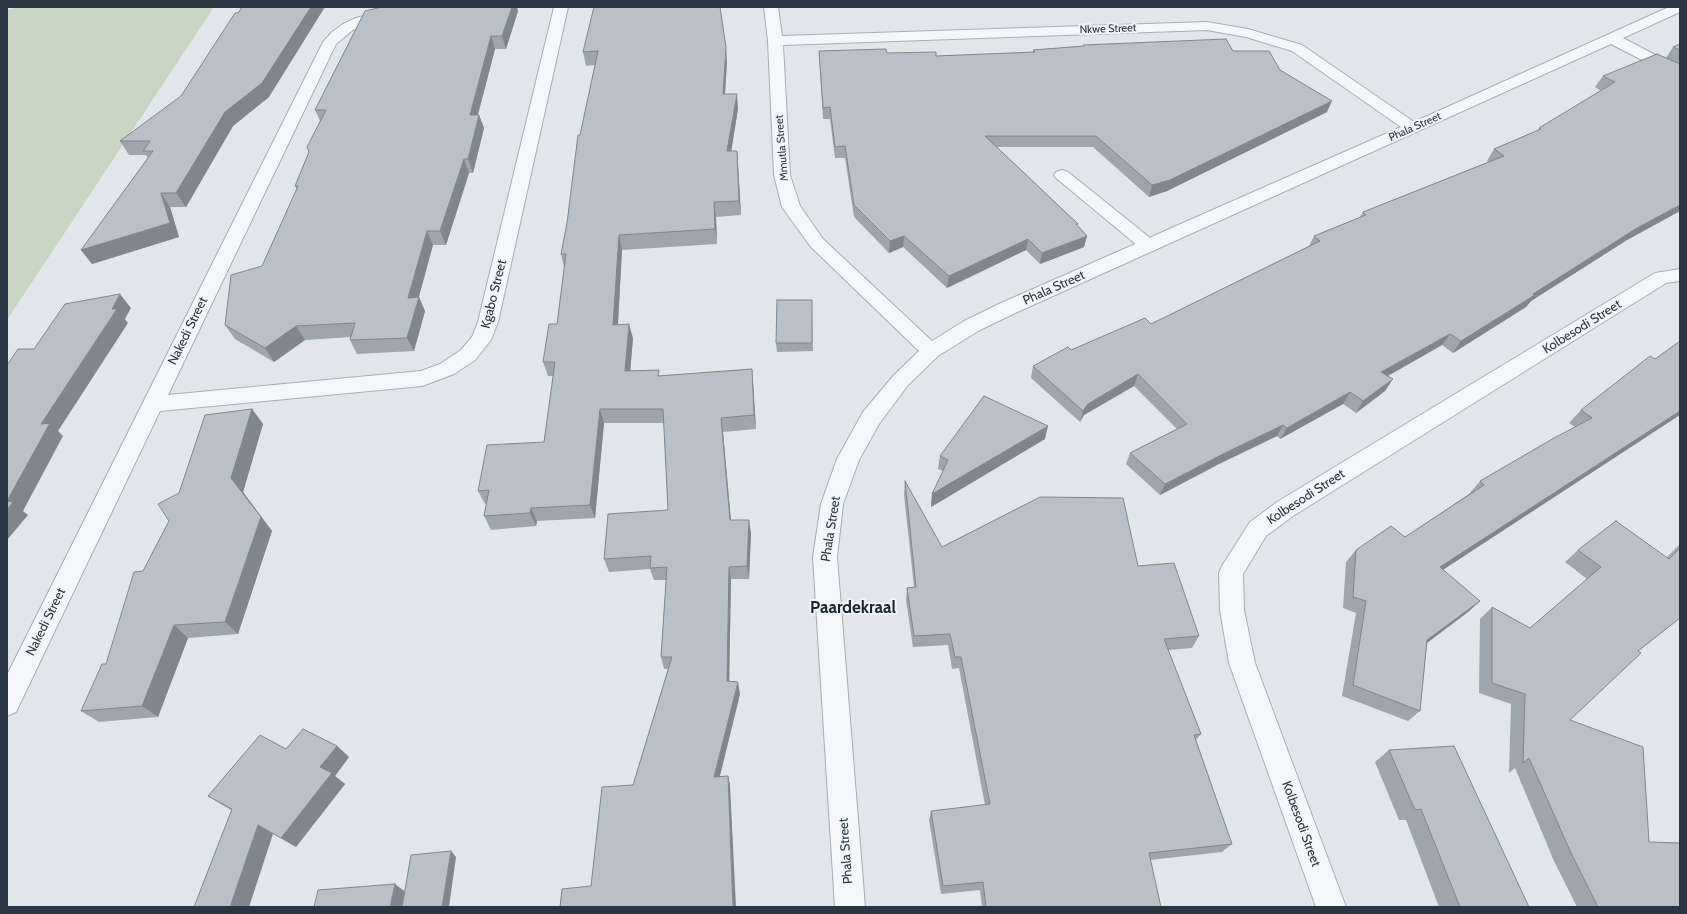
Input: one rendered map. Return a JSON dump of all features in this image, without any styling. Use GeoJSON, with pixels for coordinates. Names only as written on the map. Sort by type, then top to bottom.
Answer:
{"type":"FeatureCollection","features":[{"type":"Feature","properties":{"kind":"street","name":"Nakedi Street"},"geometry":{"type":"LineString","coordinates":[[7,703],[330,42],[337,35],[361,21],[414,7]]}},
{"type":"Feature","properties":{"kind":"street","name":"Kgabo Street"},"geometry":{"type":"LineString","coordinates":[[152,404],[422,378],[447,369],[468,355],[481,340],[488,322],[561,7]]}},
{"type":"Feature","properties":{"kind":"street","name":"Mmutla Street"},"geometry":{"type":"LineString","coordinates":[[771,7],[775,41],[782,175],[791,207],[817,243],[931,351]]}},
{"type":"Feature","properties":{"kind":"street","name":"Phala Street"},"geometry":{"type":"LineString","coordinates":[[850,907],[825,557],[832,504],[848,459],[871,418],[901,380],[931,351],[972,326],[1006,309],[1613,39],[1680,7]]}},
{"type":"Feature","properties":{"kind":"street","name":"Nkwe Street"},"geometry":{"type":"LineString","coordinates":[[775,41],[1207,26],[1248,33],[1297,48],[1414,128]]}},
{"type":"Feature","properties":{"kind":"street"},"geometry":{"type":"LineString","coordinates":[[1613,39],[1680,74]]}},
{"type":"Feature","properties":{"kind":"street","name":"Kolbesodi Street"},"geometry":{"type":"LineString","coordinates":[[1331,907],[1242,663],[1232,610],[1231,573],[1258,529],[1285,509],[1662,277],[1680,275]]}},
{"type":"Feature","properties":{"kind":"lane"},"geometry":{"type":"LineString","coordinates":[[1062,175],[1149,246]]}},
{"type":"Feature","properties":{"kind":"green space"},"geometry":{"type":"Polygon","coordinates":[[[18,7],[214,7],[7,320],[7,10],[18,7]]]}},
{"type":"Feature","properties":{"kind":"building"},"geometry":{"type":"Polygon","coordinates":[[[242,7],[311,7],[262,83],[225,112],[176,193],[161,193],[170,223],[81,250],[153,151],[143,151],[150,141],[120,141],[181,96],[235,13],[238,13],[242,7]]]}},
{"type":"Feature","properties":{"kind":"building"},"geometry":{"type":"Polygon","coordinates":[[[382,7],[512,7],[502,36],[491,36],[470,115],[479,115],[468,159],[464,159],[440,231],[427,231],[408,298],[419,297],[407,338],[350,340],[355,323],[296,326],[265,348],[225,325],[231,275],[262,266],[298,186],[295,186],[309,152],[307,147],[326,110],[315,110],[365,11],[382,7]]]}},
{"type":"Feature","properties":{"kind":"building"},"geometry":{"type":"Polygon","coordinates":[[[594,7],[720,7],[726,47],[723,94],[737,94],[727,151],[737,151],[739,201],[714,202],[715,229],[619,235],[613,325],[629,324],[625,371],[659,370],[658,376],[752,369],[754,415],[721,418],[730,520],[749,520],[747,566],[729,567],[727,681],[738,682],[714,777],[728,776],[733,907],[560,907],[562,889],[591,886],[602,787],[633,785],[672,657],[661,657],[667,567],[650,568],[651,556],[604,559],[608,514],[668,510],[663,409],[600,409],[590,505],[531,508],[530,513],[484,516],[489,490],[478,491],[487,445],[544,442],[555,362],[543,362],[549,324],[557,324],[566,254],[561,254],[567,223],[578,135],[580,135],[598,51],[583,52],[594,7]]]}},
{"type":"Feature","properties":{"kind":"building"},"geometry":{"type":"Polygon","coordinates":[[[1226,39],[1233,51],[1269,51],[1280,70],[1332,101],[1170,180],[1152,185],[1096,136],[985,136],[1078,224],[1076,224],[1087,236],[1042,253],[1028,239],[949,276],[904,236],[890,241],[854,205],[845,146],[835,147],[830,107],[823,108],[819,51],[886,49],[887,53],[936,52],[936,56],[1035,52],[1033,50],[1084,46],[1083,45],[1226,39]]]}},
{"type":"Feature","properties":{"kind":"building"},"geometry":{"type":"Polygon","coordinates":[[[1680,44],[1680,50],[1673,47],[1680,44]]]}},
{"type":"Feature","properties":{"kind":"building"},"geometry":{"type":"Polygon","coordinates":[[[1657,54],[1680,64],[1680,205],[1637,228],[1533,294],[1535,295],[1461,341],[1450,334],[1381,372],[1393,379],[1363,401],[1350,392],[1287,428],[1283,425],[1165,484],[1130,453],[1187,424],[1138,374],[1088,404],[1083,411],[1033,366],[1068,347],[1071,350],[1145,318],[1151,324],[1320,241],[1314,236],[1366,215],[1363,212],[1504,156],[1494,149],[1541,129],[1539,128],[1615,82],[1603,76],[1657,54]]]}},
{"type":"Feature","properties":{"kind":"building"},"geometry":{"type":"Polygon","coordinates":[[[120,294],[112,309],[117,309],[41,424],[50,423],[7,501],[7,365],[18,349],[34,349],[65,304],[120,294]]]}},
{"type":"Feature","properties":{"kind":"building"},"geometry":{"type":"Polygon","coordinates":[[[777,300],[812,300],[812,343],[776,343],[777,300]]]}},
{"type":"Feature","properties":{"kind":"building"},"geometry":{"type":"Polygon","coordinates":[[[1680,341],[1680,411],[1440,567],[1480,601],[1427,640],[1420,711],[1353,685],[1366,601],[1353,597],[1356,550],[1391,526],[1405,537],[1484,485],[1480,481],[1592,418],[1581,410],[1650,356],[1655,359],[1680,341]]]}},
{"type":"Feature","properties":{"kind":"building"},"geometry":{"type":"Polygon","coordinates":[[[984,396],[1048,426],[932,494],[948,460],[940,456],[984,396]]]}},
{"type":"Feature","properties":{"kind":"building"},"geometry":{"type":"Polygon","coordinates":[[[252,409],[231,478],[261,517],[225,622],[174,625],[142,706],[81,711],[102,664],[106,664],[134,572],[143,571],[169,521],[158,504],[179,493],[205,415],[252,409]]]}},
{"type":"Feature","properties":{"kind":"building"},"geometry":{"type":"Polygon","coordinates":[[[905,481],[942,547],[1040,497],[1123,498],[1138,566],[1174,563],[1199,636],[1164,639],[1201,734],[1194,735],[1232,844],[1149,853],[1161,907],[986,907],[983,882],[943,886],[931,811],[990,804],[961,657],[955,657],[950,634],[914,636],[907,588],[916,587],[905,481]]]}},
{"type":"Feature","properties":{"kind":"building"},"geometry":{"type":"Polygon","coordinates":[[[7,501],[13,502],[7,510],[7,501]]]}},
{"type":"Feature","properties":{"kind":"building"},"geometry":{"type":"Polygon","coordinates":[[[1616,521],[1669,559],[1680,548],[1680,618],[1638,651],[1641,653],[1570,720],[1643,747],[1649,842],[1680,843],[1680,907],[1598,907],[1571,853],[1529,758],[1523,763],[1525,694],[1492,683],[1492,607],[1530,628],[1601,567],[1578,550],[1616,521]]]}},
{"type":"Feature","properties":{"kind":"building"},"geometry":{"type":"Polygon","coordinates":[[[303,729],[337,746],[320,767],[332,773],[281,838],[258,825],[230,907],[194,907],[232,809],[208,796],[260,735],[286,749],[303,729]]]}},
{"type":"Feature","properties":{"kind":"building"},"geometry":{"type":"Polygon","coordinates":[[[1454,746],[1529,907],[1460,907],[1421,809],[1415,810],[1389,750],[1454,746]]]}},
{"type":"Feature","properties":{"kind":"building"},"geometry":{"type":"Polygon","coordinates":[[[451,851],[442,907],[402,907],[411,855],[451,851]]]}},
{"type":"Feature","properties":{"kind":"building"},"geometry":{"type":"Polygon","coordinates":[[[395,884],[390,907],[314,907],[318,890],[395,884]]]}},
{"type":"Feature","properties":{"kind":"district","name":"Paardekraal"},"geometry":{"type":"Point","coordinates":[853,608]}}]}
